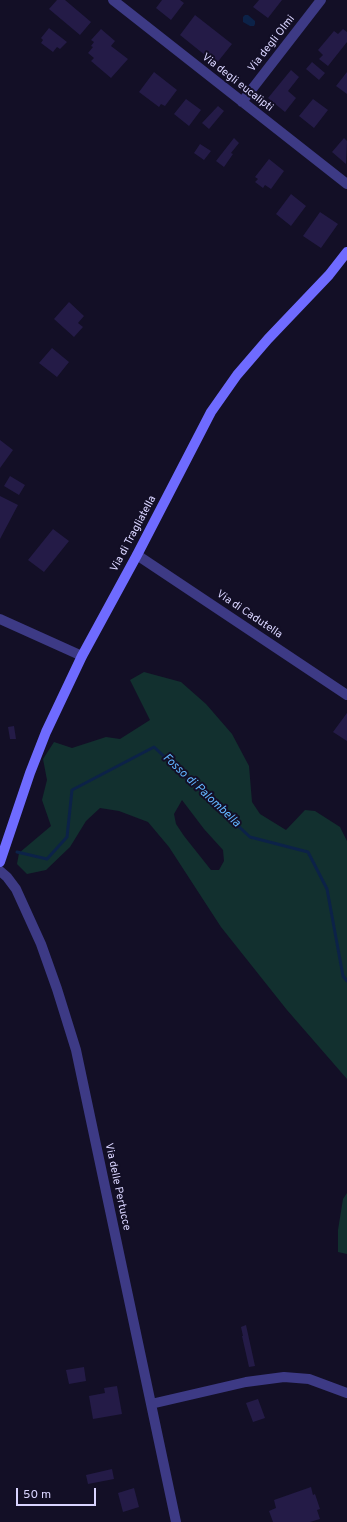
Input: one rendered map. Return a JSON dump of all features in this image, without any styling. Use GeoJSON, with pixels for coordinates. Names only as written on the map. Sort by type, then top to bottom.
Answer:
{"type":"FeatureCollection","features":[{"type":"Feature","properties":{"kind":"street","name":"Via degli eucalipti"},"geometry":{"type":"LineString","coordinates":[[113,0],[347,184]]}},
{"type":"Feature","properties":{"kind":"street","name":"Via degli Olmi"},"geometry":{"type":"LineString","coordinates":[[242,102],[319,1]]}},
{"type":"Feature","properties":{"kind":"street","name":"Via di Tragliatella"},"geometry":{"type":"LineString","coordinates":[[0,862],[36,757],[82,656],[137,555],[202,427],[237,375],[268,339],[322,283],[347,252]]}},
{"type":"Feature","properties":{"kind":"street","name":"Via di Cadutella"},"geometry":{"type":"LineString","coordinates":[[137,555],[347,695]]}},
{"type":"Feature","properties":{"kind":"street"},"geometry":{"type":"LineString","coordinates":[[0,619],[82,656]]}},
{"type":"Feature","properties":{"kind":"street","name":"Via delle Pertucce"},"geometry":{"type":"LineString","coordinates":[[0,871],[16,889],[28,912],[51,969],[72,1038],[86,1097],[176,1522]]}},
{"type":"Feature","properties":{"kind":"street"},"geometry":{"type":"LineString","coordinates":[[151,1404],[246,1382],[284,1377],[309,1379],[347,1393]]}},
{"type":"Feature","properties":{"kind":"green space"},"geometry":{"type":"Polygon","coordinates":[[[144,672],[181,682],[206,704],[232,734],[249,766],[252,802],[260,814],[286,830],[305,810],[315,811],[340,827],[347,841],[347,1079],[287,1010],[221,927],[169,847],[148,822],[119,811],[100,808],[86,821],[70,847],[46,870],[27,874],[17,864],[19,853],[51,826],[42,800],[47,780],[43,759],[54,742],[72,748],[106,737],[120,739],[150,720],[130,680],[144,672]],[[182,800],[174,814],[176,824],[211,870],[219,870],[224,861],[223,850],[204,829],[182,800]]]}},
{"type":"Feature","properties":{"kind":"green space"},"geometry":{"type":"Polygon","coordinates":[[[347,1193],[347,1254],[338,1252],[338,1230],[343,1199],[347,1193]]]}},
{"type":"Feature","properties":{"kind":"water"},"geometry":{"type":"Polygon","coordinates":[[[248,15],[255,21],[254,26],[250,26],[243,22],[243,17],[248,15]]]}},
{"type":"Feature","properties":{"kind":"building"},"geometry":{"type":"Polygon","coordinates":[[[57,0],[65,0],[91,22],[80,35],[49,9],[57,0]]]}},
{"type":"Feature","properties":{"kind":"building"},"geometry":{"type":"Polygon","coordinates":[[[162,0],[180,0],[184,3],[171,20],[156,8],[162,0]]]}},
{"type":"Feature","properties":{"kind":"building"},"geometry":{"type":"Polygon","coordinates":[[[259,0],[282,0],[268,18],[253,7],[259,0]]]}},
{"type":"Feature","properties":{"kind":"building"},"geometry":{"type":"Polygon","coordinates":[[[195,15],[232,44],[216,64],[180,35],[195,15]]]}},
{"type":"Feature","properties":{"kind":"building"},"geometry":{"type":"Polygon","coordinates":[[[49,28],[67,42],[60,49],[57,47],[53,52],[41,43],[43,40],[41,38],[49,28]]]}},
{"type":"Feature","properties":{"kind":"building"},"geometry":{"type":"Polygon","coordinates":[[[101,29],[115,41],[111,46],[128,59],[111,78],[91,61],[94,58],[88,53],[93,47],[91,46],[94,42],[91,40],[101,29]]]}},
{"type":"Feature","properties":{"kind":"building"},"geometry":{"type":"Polygon","coordinates":[[[343,29],[347,32],[347,42],[328,66],[319,59],[323,55],[318,50],[334,31],[338,34],[343,29]]]}},
{"type":"Feature","properties":{"kind":"building"},"geometry":{"type":"Polygon","coordinates":[[[312,62],[325,73],[319,80],[306,69],[312,62]]]}},
{"type":"Feature","properties":{"kind":"building"},"geometry":{"type":"Polygon","coordinates":[[[291,70],[299,77],[288,91],[296,98],[285,112],[268,98],[291,70]]]}},
{"type":"Feature","properties":{"kind":"building"},"geometry":{"type":"Polygon","coordinates":[[[154,72],[177,90],[165,106],[161,104],[159,107],[139,92],[154,72]]]}},
{"type":"Feature","properties":{"kind":"building"},"geometry":{"type":"Polygon","coordinates":[[[347,72],[347,94],[336,86],[347,72]]]}},
{"type":"Feature","properties":{"kind":"building"},"geometry":{"type":"Polygon","coordinates":[[[186,99],[201,110],[189,126],[174,114],[186,99]]]}},
{"type":"Feature","properties":{"kind":"building"},"geometry":{"type":"Polygon","coordinates":[[[313,99],[328,110],[314,128],[299,116],[313,99]]]}},
{"type":"Feature","properties":{"kind":"building"},"geometry":{"type":"Polygon","coordinates":[[[218,106],[224,111],[209,129],[202,123],[218,106]]]}},
{"type":"Feature","properties":{"kind":"building"},"geometry":{"type":"Polygon","coordinates":[[[234,138],[239,143],[231,153],[233,154],[224,167],[216,161],[234,138]]]}},
{"type":"Feature","properties":{"kind":"building"},"geometry":{"type":"Polygon","coordinates":[[[344,138],[347,141],[346,164],[332,152],[344,138]]]}},
{"type":"Feature","properties":{"kind":"building"},"geometry":{"type":"Polygon","coordinates":[[[200,144],[211,151],[204,160],[194,153],[200,144]]]}},
{"type":"Feature","properties":{"kind":"building"},"geometry":{"type":"Polygon","coordinates":[[[269,159],[284,171],[271,189],[265,185],[263,188],[255,182],[258,179],[255,177],[269,159]]]}},
{"type":"Feature","properties":{"kind":"building"},"geometry":{"type":"Polygon","coordinates":[[[291,194],[306,206],[291,226],[276,214],[291,194]]]}},
{"type":"Feature","properties":{"kind":"building"},"geometry":{"type":"Polygon","coordinates":[[[320,212],[338,224],[321,248],[303,236],[320,212]]]}},
{"type":"Feature","properties":{"kind":"building"},"geometry":{"type":"Polygon","coordinates":[[[69,302],[84,316],[78,323],[83,327],[74,337],[54,319],[69,302]]]}},
{"type":"Feature","properties":{"kind":"building"},"geometry":{"type":"Polygon","coordinates":[[[52,348],[69,362],[57,377],[39,363],[52,348]]]}},
{"type":"Feature","properties":{"kind":"building"},"geometry":{"type":"Polygon","coordinates":[[[0,440],[13,450],[0,468],[0,440]]]}},
{"type":"Feature","properties":{"kind":"building"},"geometry":{"type":"Polygon","coordinates":[[[10,476],[25,485],[19,495],[4,486],[10,476]]]}},
{"type":"Feature","properties":{"kind":"building"},"geometry":{"type":"Polygon","coordinates":[[[0,496],[18,505],[0,539],[0,496]]]}},
{"type":"Feature","properties":{"kind":"building"},"geometry":{"type":"Polygon","coordinates":[[[53,529],[69,541],[44,572],[28,560],[53,529]]]}},
{"type":"Feature","properties":{"kind":"building"},"geometry":{"type":"Polygon","coordinates":[[[347,713],[347,741],[333,732],[347,713]]]}},
{"type":"Feature","properties":{"kind":"building"},"geometry":{"type":"Polygon","coordinates":[[[14,726],[16,739],[10,739],[8,727],[14,726]]]}},
{"type":"Feature","properties":{"kind":"building"},"geometry":{"type":"Polygon","coordinates":[[[246,1325],[255,1366],[249,1367],[241,1327],[246,1325]]]}},
{"type":"Feature","properties":{"kind":"building"},"geometry":{"type":"Polygon","coordinates":[[[84,1367],[86,1381],[69,1384],[66,1370],[84,1367]]]}},
{"type":"Feature","properties":{"kind":"building"},"geometry":{"type":"Polygon","coordinates":[[[117,1386],[122,1414],[93,1419],[89,1396],[105,1393],[104,1388],[117,1386]]]}},
{"type":"Feature","properties":{"kind":"building"},"geometry":{"type":"Polygon","coordinates":[[[258,1399],[265,1418],[253,1422],[246,1403],[258,1399]]]}},
{"type":"Feature","properties":{"kind":"building"},"geometry":{"type":"Polygon","coordinates":[[[112,1469],[114,1479],[88,1484],[86,1475],[112,1469]]]}},
{"type":"Feature","properties":{"kind":"building"},"geometry":{"type":"Polygon","coordinates":[[[311,1487],[320,1509],[317,1510],[320,1519],[310,1522],[273,1522],[269,1511],[276,1508],[274,1500],[311,1487]]]}},
{"type":"Feature","properties":{"kind":"building"},"geometry":{"type":"Polygon","coordinates":[[[134,1488],[139,1507],[123,1512],[118,1493],[134,1488]]]}},
{"type":"Feature","properties":{"kind":"waterway","name":"Fosso di Palombella"},"geometry":{"type":"LineString","coordinates":[[17,852],[47,859],[67,837],[72,790],[154,747],[250,837],[308,852],[327,889],[343,976],[347,981]]}}]}
